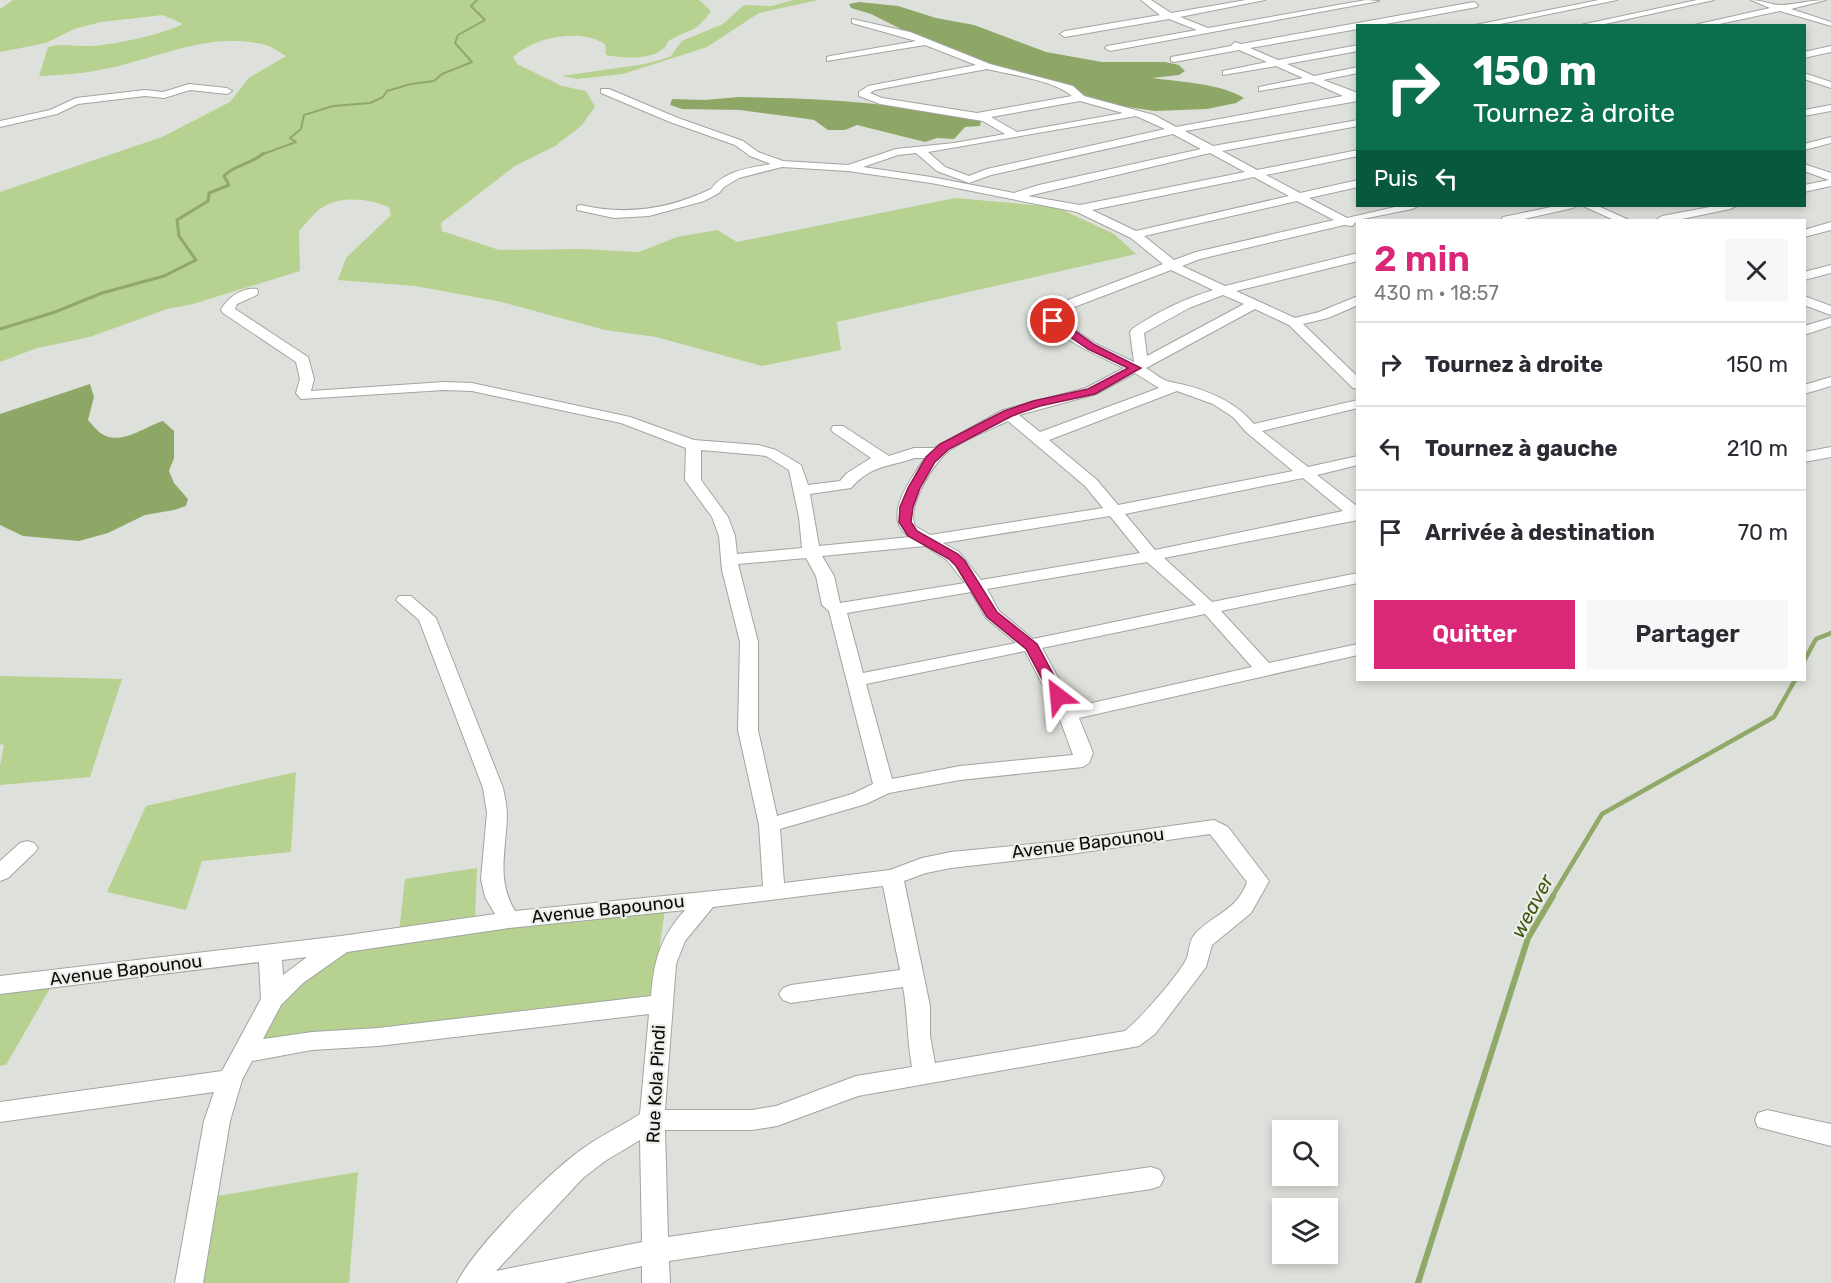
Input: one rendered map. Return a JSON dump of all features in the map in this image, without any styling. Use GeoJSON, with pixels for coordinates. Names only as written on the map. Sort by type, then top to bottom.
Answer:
{"type":"FeatureCollection","features":[{"type":"Feature","properties":{"kind":"street"},"geometry":{"type":"LineString","coordinates":[[1145,0],[1161,12],[1356,97]]}},
{"type":"Feature","properties":{"kind":"street"},"geometry":{"type":"LineString","coordinates":[[1065,34],[1261,0]]}},
{"type":"Feature","properties":{"kind":"street"},"geometry":{"type":"LineString","coordinates":[[1485,24],[1613,0]]}},
{"type":"Feature","properties":{"kind":"street"},"geometry":{"type":"LineString","coordinates":[[1589,24],[1710,0]]}},
{"type":"Feature","properties":{"kind":"street"},"geometry":{"type":"LineString","coordinates":[[1755,0],[1829,24]]}},
{"type":"Feature","properties":{"kind":"street"},"geometry":{"type":"LineString","coordinates":[[1704,24],[1822,0]]}},
{"type":"Feature","properties":{"kind":"street"},"geometry":{"type":"LineString","coordinates":[[1110,48],[1381,4],[1425,22]]}},
{"type":"Feature","properties":{"kind":"street"},"geometry":{"type":"LineString","coordinates":[[1363,24],[1474,5]]}},
{"type":"Feature","properties":{"kind":"street"},"geometry":{"type":"LineString","coordinates":[[1625,16],[1650,24]]}},
{"type":"Feature","properties":{"kind":"street"},"geometry":{"type":"LineString","coordinates":[[855,21],[889,28],[987,66],[1070,88],[1080,98]]}},
{"type":"Feature","properties":{"kind":"street"},"geometry":{"type":"LineString","coordinates":[[1806,29],[1829,24]]}},
{"type":"Feature","properties":{"kind":"street"},"geometry":{"type":"LineString","coordinates":[[1174,59],[1356,25]]}},
{"type":"Feature","properties":{"kind":"street"},"geometry":{"type":"LineString","coordinates":[[830,59],[924,42]]}},
{"type":"Feature","properties":{"kind":"street"},"geometry":{"type":"LineString","coordinates":[[1226,73],[1356,48]]}},
{"type":"Feature","properties":{"kind":"street"},"geometry":{"type":"LineString","coordinates":[[1806,55],[1831,49]]}},
{"type":"Feature","properties":{"kind":"street"},"geometry":{"type":"LineString","coordinates":[[987,66],[872,88],[863,94],[880,100],[979,116],[992,120],[1015,135]]}},
{"type":"Feature","properties":{"kind":"street"},"geometry":{"type":"LineString","coordinates":[[1263,90],[1356,70]]}},
{"type":"Feature","properties":{"kind":"street"},"geometry":{"type":"LineString","coordinates":[[1806,76],[1826,80],[1831,85]]}},
{"type":"Feature","properties":{"kind":"street"},"geometry":{"type":"LineString","coordinates":[[1806,85],[1826,80]]}},
{"type":"Feature","properties":{"kind":"street"},"geometry":{"type":"LineString","coordinates":[[0,124],[53,112],[76,101],[145,93],[164,94],[189,87],[226,91]]}},
{"type":"Feature","properties":{"kind":"street"},"geometry":{"type":"LineString","coordinates":[[604,92],[739,143],[760,156],[782,164],[848,168],[964,182],[1013,197],[1080,209],[1135,235],[1172,265],[1253,305],[1294,322],[1356,383]]}},
{"type":"Feature","properties":{"kind":"street"},"geometry":{"type":"LineString","coordinates":[[964,182],[987,172],[1176,130],[1356,97]]}},
{"type":"Feature","properties":{"kind":"street"},"geometry":{"type":"LineString","coordinates":[[979,116],[1080,98],[1140,113],[1356,227]]}},
{"type":"Feature","properties":{"kind":"street"},"geometry":{"type":"LineString","coordinates":[[1806,113],[1831,108]]}},
{"type":"Feature","properties":{"kind":"street"},"geometry":{"type":"LineString","coordinates":[[848,168],[884,155],[954,146],[1140,113]]}},
{"type":"Feature","properties":{"kind":"street"},"geometry":{"type":"LineString","coordinates":[[1013,197],[1031,190],[1211,150],[1356,123]]}},
{"type":"Feature","properties":{"kind":"street"},"geometry":{"type":"LineString","coordinates":[[1806,146],[1831,140]]}},
{"type":"Feature","properties":{"kind":"street"},"geometry":{"type":"LineString","coordinates":[[918,149],[941,169],[964,182]]}},
{"type":"Feature","properties":{"kind":"street"},"geometry":{"type":"LineString","coordinates":[[1080,209],[1356,153]]}},
{"type":"Feature","properties":{"kind":"street"},"geometry":{"type":"LineString","coordinates":[[1045,159],[1078,180]]}},
{"type":"Feature","properties":{"kind":"street"},"geometry":{"type":"LineString","coordinates":[[581,208],[606,214],[651,211],[682,205],[715,191],[718,184],[729,177],[782,164]]}},
{"type":"Feature","properties":{"kind":"street"},"geometry":{"type":"LineString","coordinates":[[1806,168],[1831,177]]}},
{"type":"Feature","properties":{"kind":"street"},"geometry":{"type":"LineString","coordinates":[[1135,235],[1356,183]]}},
{"type":"Feature","properties":{"kind":"street"},"geometry":{"type":"LineString","coordinates":[[1806,189],[1831,183]]}},
{"type":"Feature","properties":{"kind":"street"},"geometry":{"type":"LineString","coordinates":[[1356,513],[1251,429],[1238,414],[1218,401],[1176,386],[1168,387],[1156,382],[1139,367],[1085,343],[1053,321],[1049,312],[1196,256],[1408,207]]}},
{"type":"Feature","properties":{"kind":"street"},"geometry":{"type":"LineString","coordinates":[[1511,219],[1565,207]]}},
{"type":"Feature","properties":{"kind":"street"},"geometry":{"type":"LineString","coordinates":[[1591,207],[1621,219]]}},
{"type":"Feature","properties":{"kind":"street"},"geometry":{"type":"LineString","coordinates":[[1667,219],[1725,207]]}},
{"type":"Feature","properties":{"kind":"street"},"geometry":{"type":"LineString","coordinates":[[1806,233],[1831,226]]}},
{"type":"Feature","properties":{"kind":"street"},"geometry":{"type":"LineString","coordinates":[[1139,367],[1137,332],[1172,309],[1224,291],[1356,258]]}},
{"type":"Feature","properties":{"kind":"street"},"geometry":{"type":"LineString","coordinates":[[1806,275],[1831,269]]}},
{"type":"Feature","properties":{"kind":"street"},"geometry":{"type":"LineString","coordinates":[[252,292],[232,302],[228,310],[303,360],[307,379],[303,393],[306,396],[472,387],[625,420],[694,445],[771,453],[796,468],[845,485]]}},
{"type":"Feature","properties":{"kind":"street"},"geometry":{"type":"LineString","coordinates":[[1294,322],[1323,315],[1356,301]]}},
{"type":"Feature","properties":{"kind":"street"},"geometry":{"type":"LineString","coordinates":[[1806,301],[1831,311]]}},
{"type":"Feature","properties":{"kind":"street"},"geometry":{"type":"LineString","coordinates":[[769,825],[860,799],[884,787],[960,772],[1076,762],[1082,758],[1083,753],[1068,714],[1032,646],[992,614],[976,585],[953,556],[908,529],[905,522],[906,507],[914,488],[937,453],[956,440],[1008,413],[1037,403],[1091,391],[1253,305]]}},
{"type":"Feature","properties":{"kind":"street"},"geometry":{"type":"LineString","coordinates":[[1806,330],[1831,322]]}},
{"type":"Feature","properties":{"kind":"street"},"geometry":{"type":"LineString","coordinates":[[1806,389],[1831,381]]}},
{"type":"Feature","properties":{"kind":"street"},"geometry":{"type":"LineString","coordinates":[[1039,438],[1176,386]]}},
{"type":"Feature","properties":{"kind":"street"},"geometry":{"type":"LineString","coordinates":[[1251,429],[1356,404]]}},
{"type":"Feature","properties":{"kind":"street"},"geometry":{"type":"LineString","coordinates":[[1008,413],[1090,483],[1151,556],[1208,607],[1265,670]]}},
{"type":"Feature","properties":{"kind":"street"},"geometry":{"type":"LineString","coordinates":[[838,429],[887,462]]}},
{"type":"Feature","properties":{"kind":"street"},"geometry":{"type":"LineString","coordinates":[[694,445],[693,480],[720,517],[727,536],[729,570],[749,642],[748,730],[769,825],[774,892]]}},
{"type":"Feature","properties":{"kind":"street"},"geometry":{"type":"LineString","coordinates":[[1806,457],[1820,456],[1831,452]]}},
{"type":"Feature","properties":{"kind":"street"},"geometry":{"type":"LineString","coordinates":[[802,490],[845,485],[853,476],[876,461],[887,462],[914,453],[937,453]]}},
{"type":"Feature","properties":{"kind":"street"},"geometry":{"type":"LineString","coordinates":[[730,560],[925,541],[1114,511],[1305,473],[1356,460]]}},
{"type":"Feature","properties":{"kind":"street"},"geometry":{"type":"LineString","coordinates":[[796,468],[802,490],[811,552],[825,576],[831,605],[837,608],[849,608],[1151,556],[1356,514]]}},
{"type":"Feature","properties":{"kind":"street"},"geometry":{"type":"LineString","coordinates":[[856,680],[1356,578]]}},
{"type":"Feature","properties":{"kind":"street"},"geometry":{"type":"LineString","coordinates":[[405,600],[427,618],[493,788],[497,813],[492,879],[496,897],[509,920]]}},
{"type":"Feature","properties":{"kind":"street"},"geometry":{"type":"LineString","coordinates":[[837,608],[884,787]]}},
{"type":"Feature","properties":{"kind":"street"},"geometry":{"type":"LineString","coordinates":[[1068,714],[1356,649]]}},
{"type":"Feature","properties":{"kind":"street","name":"Avenue Bapounou"},"geometry":{"type":"LineString","coordinates":[[0,985],[341,944],[509,920],[892,877],[922,866],[962,858],[1063,848],[1214,827],[1221,832],[1258,881],[1254,894],[1242,910],[1204,939],[1200,945],[1198,961],[1148,1027],[1131,1039],[925,1074]]}},
{"type":"Feature","properties":{"kind":"street"},"geometry":{"type":"LineString","coordinates":[[0,873],[27,848]]}},
{"type":"Feature","properties":{"kind":"street"},"geometry":{"type":"LineString","coordinates":[[471,1283],[516,1229],[574,1170],[596,1153],[652,1120],[713,1118],[752,1120],[777,1116],[856,1086],[925,1074],[918,1036],[918,1006],[892,877]]}},
{"type":"Feature","properties":{"kind":"street","name":"Rue Kola Pindi"},"geometry":{"type":"LineString","coordinates":[[656,1283],[652,1120],[665,964],[670,945],[682,927],[707,899]]}},
{"type":"Feature","properties":{"kind":"street"},"geometry":{"type":"LineString","coordinates":[[189,1283],[217,1120],[230,1080],[273,999],[295,977],[341,944]]}},
{"type":"Feature","properties":{"kind":"street"},"geometry":{"type":"LineString","coordinates":[[270,953],[273,999]]}},
{"type":"Feature","properties":{"kind":"street"},"geometry":{"type":"LineString","coordinates":[[791,994],[913,977]]}},
{"type":"Feature","properties":{"kind":"street"},"geometry":{"type":"LineString","coordinates":[[246,1052],[312,1041],[378,1037],[661,1004]]}},
{"type":"Feature","properties":{"kind":"street"},"geometry":{"type":"LineString","coordinates":[[0,1112],[230,1080]]}},
{"type":"Feature","properties":{"kind":"street"},"geometry":{"type":"LineString","coordinates":[[1767,1120],[1831,1135]]}},
{"type":"Feature","properties":{"kind":"street"},"geometry":{"type":"LineString","coordinates":[[497,1283],[654,1251],[1151,1178]]}},
{"type":"Feature","properties":{"kind":"green space"},"geometry":{"type":"Polygon","coordinates":[[[13,0],[699,0],[711,11],[706,18],[697,27],[670,40],[665,47],[653,55],[628,57],[606,55],[605,44],[582,36],[570,36],[533,44],[513,57],[517,64],[562,86],[586,91],[595,107],[581,126],[555,146],[515,166],[441,223],[442,231],[499,250],[581,249],[639,252],[677,237],[717,230],[737,242],[955,198],[1056,207],[1114,234],[1136,254],[837,322],[841,350],[762,366],[656,337],[605,330],[502,302],[415,286],[338,280],[346,258],[391,215],[389,207],[382,204],[365,200],[347,200],[330,203],[320,209],[299,231],[300,271],[193,304],[167,309],[90,337],[37,348],[0,362],[0,192],[162,137],[230,102],[249,78],[286,56],[265,45],[226,41],[192,46],[105,69],[39,76],[48,47],[95,46],[121,42],[163,32],[183,24],[163,15],[101,22],[74,29],[46,43],[0,52],[0,9],[13,0]]]}},
{"type":"Feature","properties":{"kind":"green space"},"geometry":{"type":"Polygon","coordinates":[[[793,0],[819,0],[759,13],[707,47],[623,74],[577,79],[562,76],[645,64],[670,57],[682,41],[723,24],[744,5],[772,6],[793,0]]]}},
{"type":"Feature","properties":{"kind":"green space"},"geometry":{"type":"Polygon","coordinates":[[[859,2],[898,6],[936,18],[974,25],[1046,52],[1102,62],[1165,62],[1179,65],[1185,71],[1179,75],[1152,78],[1212,86],[1244,98],[1236,103],[1207,109],[1155,111],[1108,104],[1042,79],[988,65],[925,41],[871,14],[851,8],[849,4],[859,2]]]}},
{"type":"Feature","properties":{"kind":"green space"},"geometry":{"type":"Polygon","coordinates":[[[739,97],[861,103],[922,109],[981,120],[980,126],[965,127],[954,139],[937,138],[925,142],[857,125],[845,130],[828,130],[814,120],[740,110],[682,109],[670,105],[672,99],[705,100],[739,97]]]}},
{"type":"Feature","properties":{"kind":"green space"},"geometry":{"type":"Polygon","coordinates":[[[90,384],[94,397],[88,420],[102,434],[117,438],[163,421],[174,431],[174,458],[169,471],[174,483],[188,499],[186,506],[145,515],[108,533],[79,541],[23,536],[0,525],[0,414],[90,384]]]}},
{"type":"Feature","properties":{"kind":"green space"},"geometry":{"type":"Polygon","coordinates":[[[0,676],[122,679],[90,777],[0,785],[0,766],[4,745],[0,744],[0,676]]]}},
{"type":"Feature","properties":{"kind":"green space"},"geometry":{"type":"Polygon","coordinates":[[[296,772],[291,852],[202,861],[186,910],[107,892],[146,806],[296,772]]]}},
{"type":"Feature","properties":{"kind":"green space"},"geometry":{"type":"Polygon","coordinates":[[[477,868],[475,922],[399,932],[405,879],[477,868]]]}},
{"type":"Feature","properties":{"kind":"green space"},"geometry":{"type":"Polygon","coordinates":[[[665,909],[652,1000],[258,1045],[290,987],[343,948],[665,909]]]}},
{"type":"Feature","properties":{"kind":"green space"},"geometry":{"type":"Polygon","coordinates":[[[52,985],[6,1065],[0,1066],[0,992],[52,985]]]}},
{"type":"Feature","properties":{"kind":"green space"},"geometry":{"type":"Polygon","coordinates":[[[358,1172],[349,1283],[199,1283],[212,1197],[358,1172]]]}},
{"type":"Feature","properties":{"kind":"waterway"},"geometry":{"type":"LineString","coordinates":[[263,154],[296,142],[290,138],[301,129],[304,115],[333,106],[370,103],[383,97],[387,91],[411,84],[434,81],[442,74],[472,62],[455,43],[458,35],[485,20],[471,6],[477,0]]}},
{"type":"Feature","properties":{"kind":"waterway"},"geometry":{"type":"LineString","coordinates":[[0,329],[55,312],[102,293],[164,276],[196,260],[179,236],[177,220],[208,201],[209,193],[229,185],[224,176],[228,172],[264,153]]}},
{"type":"Feature","properties":{"kind":"waterway","name":"weaver"},"geometry":{"type":"LineString","coordinates":[[1806,657],[1816,639],[1831,633]]}},
{"type":"Feature","properties":{"kind":"waterway","name":"weaver"},"geometry":{"type":"LineString","coordinates":[[1552,897],[1602,814],[1774,717],[1794,681]]}},
{"type":"Feature","properties":{"kind":"waterway","name":"weaver"},"geometry":{"type":"LineString","coordinates":[[1418,1283],[1528,938],[1553,896]]}},
{"type":"Feature","properties":{"kind":"route"},"geometry":{"type":"LineString","coordinates":[[1053,321],[1091,347],[1136,368],[1091,391],[1037,403],[1008,413],[945,447],[931,460],[914,488],[906,507],[905,522],[913,534],[953,556],[961,564],[992,614],[1032,646],[1058,696]]}}]}
